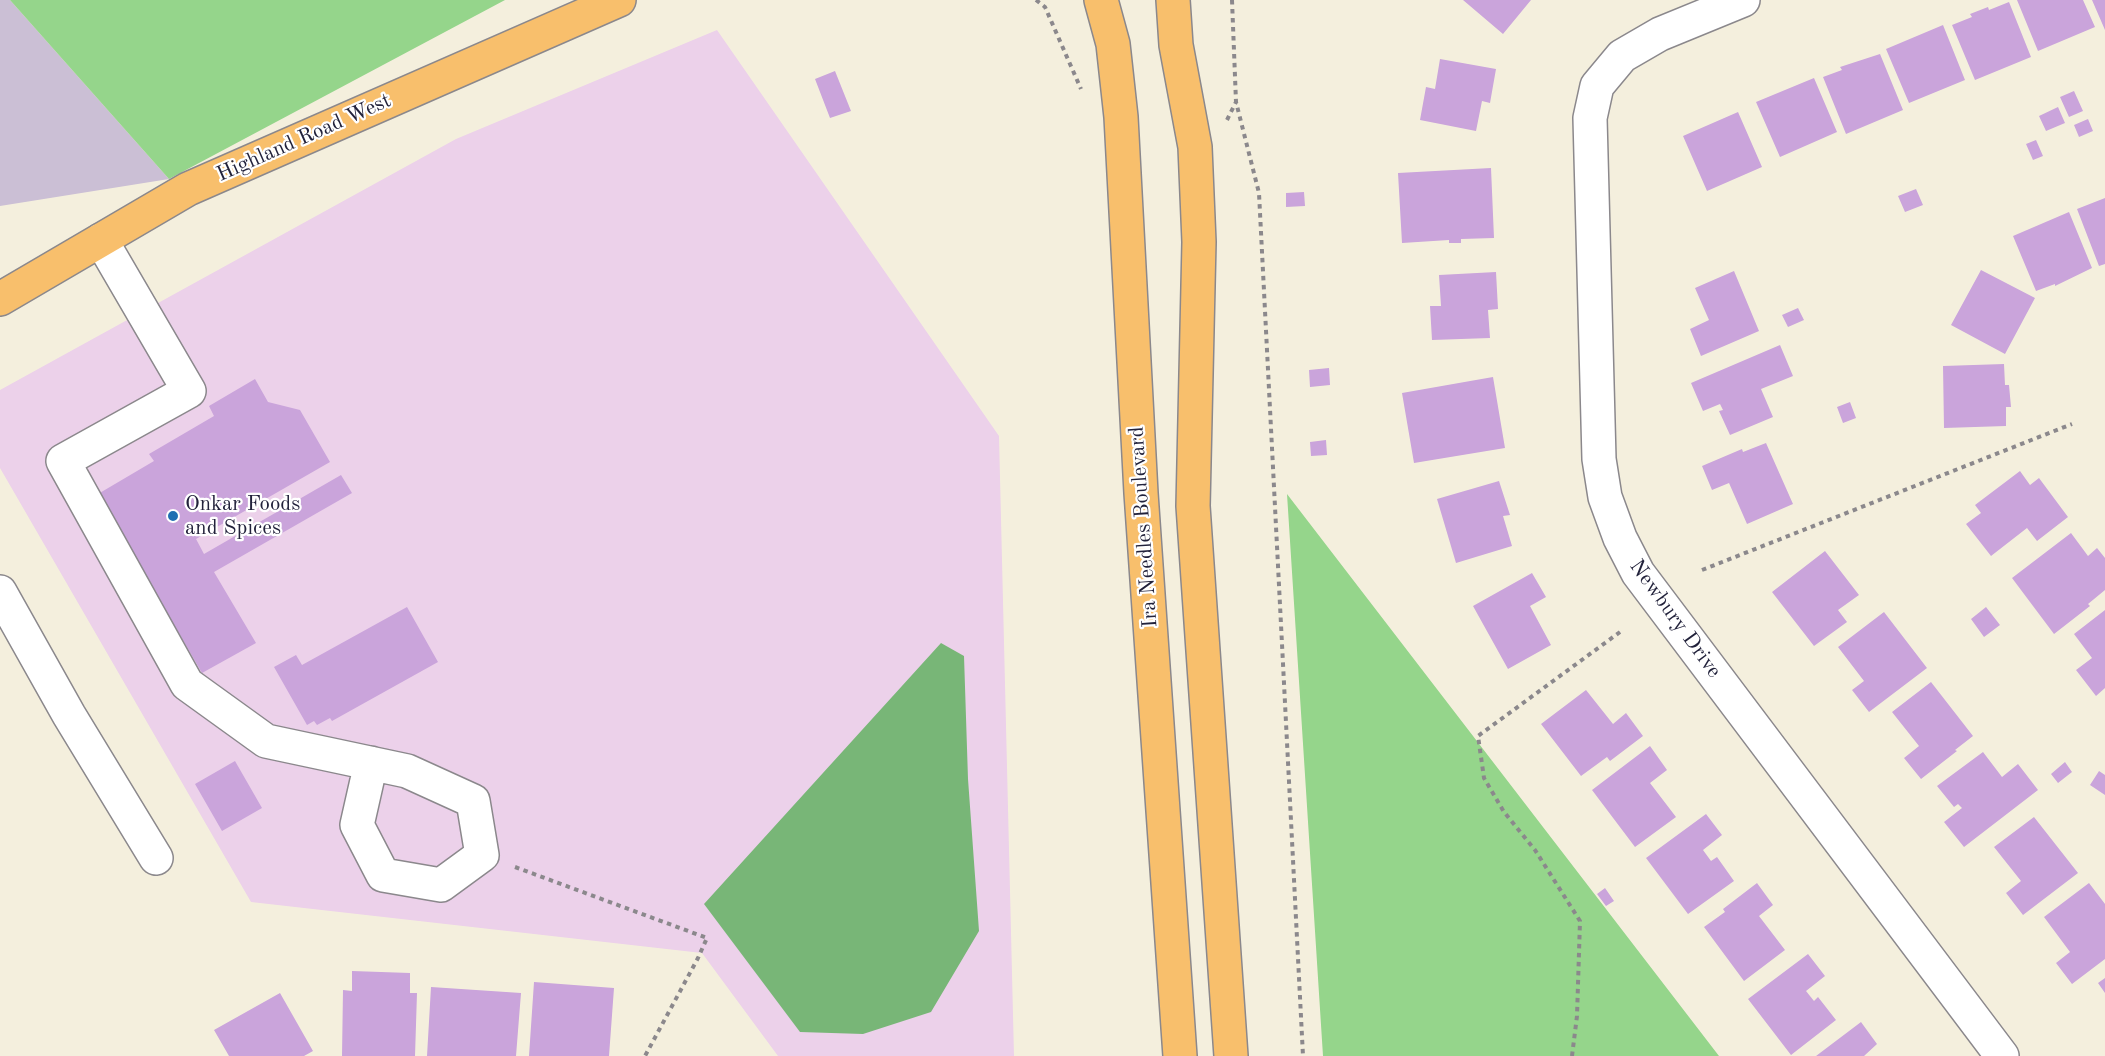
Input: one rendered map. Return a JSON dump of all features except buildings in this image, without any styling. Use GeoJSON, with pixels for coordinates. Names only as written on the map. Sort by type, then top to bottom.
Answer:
{"type":"FeatureCollection","features":[{"type":"Feature","properties":{"kind":"main road","name":"Highland Road West"},"geometry":{"type":"LineString","coordinates":[[0,299],[189,189],[619,0]]}},
{"type":"Feature","properties":{"kind":"main road","name":"Ira Needles Boulevard"},"geometry":{"type":"LineString","coordinates":[[1101,0],[1113,44],[1121,117],[1142,493],[1180,1056]]}},
{"type":"Feature","properties":{"kind":"main road"},"geometry":{"type":"LineString","coordinates":[[1173,0],[1176,45],[1195,147],[1199,242],[1193,506],[1231,1056]]}},
{"type":"Feature","properties":{"kind":"street","name":"Newbury Drive"},"geometry":{"type":"LineString","coordinates":[[1743,0],[1660,34],[1622,56],[1598,86],[1590,118],[1599,459],[1605,497],[1620,538],[1638,573],[2002,1056]]}},
{"type":"Feature","properties":{"kind":"street"},"geometry":{"type":"LineString","coordinates":[[101,240],[189,391],[63,461],[187,684],[266,741],[371,763],[407,771],[473,801],[482,855],[441,885],[383,875],[357,825],[371,763]]}},
{"type":"Feature","properties":{"kind":"street"},"geometry":{"type":"LineString","coordinates":[[0,592],[69,715],[156,858]]}},
{"type":"Feature","properties":{"kind":"path"},"geometry":{"type":"LineString","coordinates":[[1036,0],[1045,7],[1077,83]]}},
{"type":"Feature","properties":{"kind":"path"},"geometry":{"type":"LineString","coordinates":[[1232,0],[1236,102],[1259,193],[1303,1056]]}},
{"type":"Feature","properties":{"kind":"path"},"geometry":{"type":"LineString","coordinates":[[1702,570],[2072,424]]}},
{"type":"Feature","properties":{"kind":"path"},"geometry":{"type":"LineString","coordinates":[[1572,1056],[1577,1016],[1580,921],[1535,850],[1504,812],[1484,778],[1478,736],[1620,632]]}},
{"type":"Feature","properties":{"kind":"path"},"geometry":{"type":"LineString","coordinates":[[482,855],[707,938],[645,1056]]}},
{"type":"Feature","properties":{"kind":"shaded area"},"geometry":{"type":"Polygon","coordinates":[[[0,0],[10,0],[169,179],[0,206],[0,0]]]}},
{"type":"Feature","properties":{"kind":"shaded area"},"geometry":{"type":"Polygon","coordinates":[[[717,30],[999,436],[1014,1056],[778,1056],[702,953],[251,902],[0,468],[0,390],[456,139],[717,30]]]}},
{"type":"Feature","properties":{"kind":"green space"},"geometry":{"type":"Polygon","coordinates":[[[10,0],[505,0],[169,179],[10,0]]]}},
{"type":"Feature","properties":{"kind":"green space"},"geometry":{"type":"Polygon","coordinates":[[[1287,494],[1719,1056],[1323,1056],[1287,494]]]}},
{"type":"Feature","properties":{"kind":"green space"},"geometry":{"type":"Polygon","coordinates":[[[941,643],[964,656],[968,779],[979,931],[931,1012],[863,1034],[800,1032],[704,904],[941,643]]]}},
{"type":"Feature","properties":{"kind":"place","name":"Onkar Foods and Spices"},"geometry":{"type":"Point","coordinates":[173,516]}}]}
